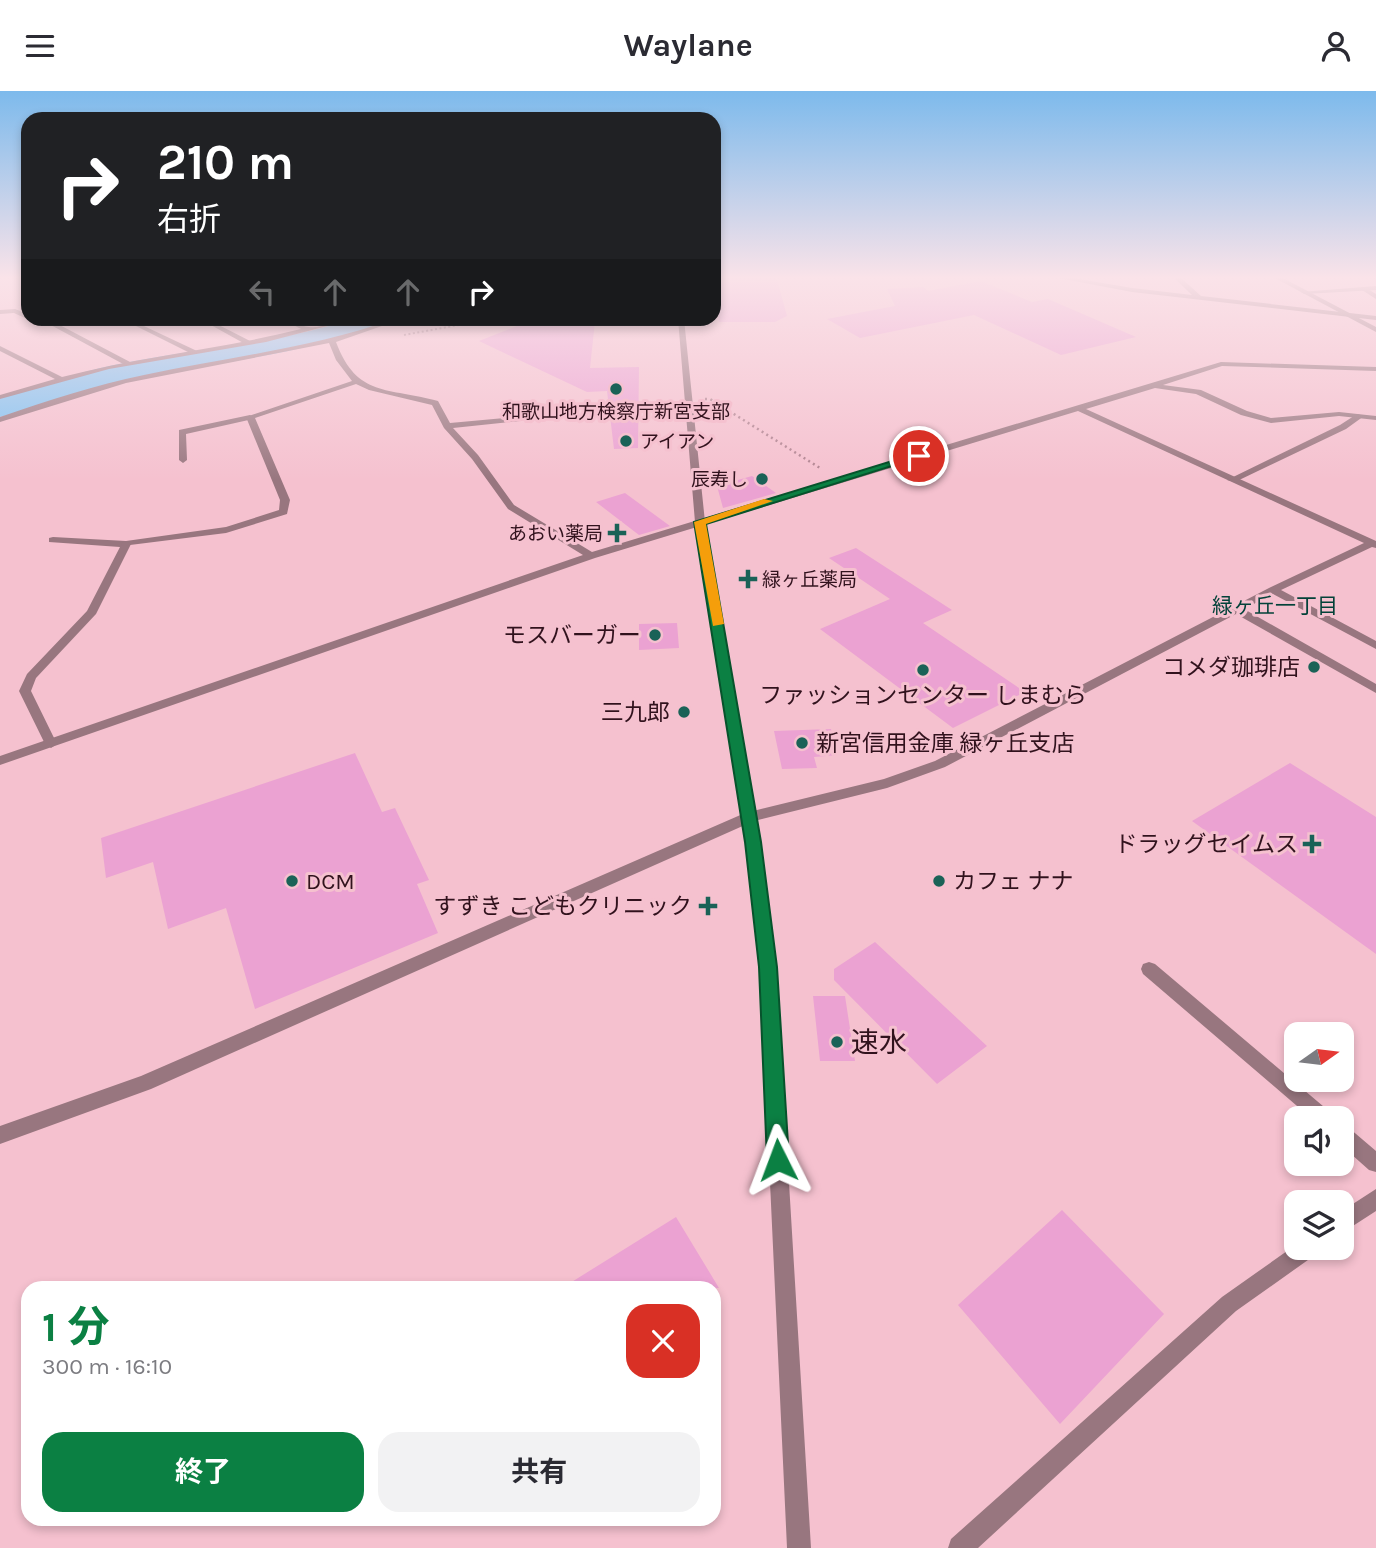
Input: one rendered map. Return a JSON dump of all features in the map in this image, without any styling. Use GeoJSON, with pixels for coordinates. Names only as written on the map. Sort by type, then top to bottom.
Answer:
{"type":"FeatureCollection","features":[{"type":"Feature","properties":{"kind":"street"},"geometry":{"type":"LineString","coordinates":[[92,344],[128,363]]}},
{"type":"Feature","properties":{"kind":"street"},"geometry":{"type":"LineString","coordinates":[[178,344],[193,351]]}},
{"type":"Feature","properties":{"kind":"street"},"geometry":{"type":"LineString","coordinates":[[0,397],[128,363],[243,344]]}},
{"type":"Feature","properties":{"kind":"street"},"geometry":{"type":"LineString","coordinates":[[0,420],[68,395],[145,377],[259,358],[319,344]]}},
{"type":"Feature","properties":{"kind":"street"},"geometry":{"type":"LineString","coordinates":[[333,344],[340,366],[355,382],[435,403],[447,426],[475,457],[511,507],[592,556]]}},
{"type":"Feature","properties":{"kind":"street"},"geometry":{"type":"LineString","coordinates":[[683,344],[700,522],[750,817],[768,967],[799,1548]]}},
{"type":"Feature","properties":{"kind":"street"},"geometry":{"type":"LineString","coordinates":[[0,348],[60,379]]}},
{"type":"Feature","properties":{"kind":"street"},"geometry":{"type":"LineString","coordinates":[[0,761],[592,556],[1221,364],[1376,369]]}},
{"type":"Feature","properties":{"kind":"street"},"geometry":{"type":"LineString","coordinates":[[183,460],[182,432],[250,417],[355,382]]}},
{"type":"Feature","properties":{"kind":"street"},"geometry":{"type":"LineString","coordinates":[[1153,386],[1198,392],[1244,414],[1272,421],[1339,414],[1376,418]]}},
{"type":"Feature","properties":{"kind":"street"},"geometry":{"type":"LineString","coordinates":[[1079,408],[1375,543]]}},
{"type":"Feature","properties":{"kind":"street"},"geometry":{"type":"LineString","coordinates":[[447,426],[558,415]]}},
{"type":"Feature","properties":{"kind":"street"},"geometry":{"type":"LineString","coordinates":[[1232,480],[1343,427],[1360,416]]}},
{"type":"Feature","properties":{"kind":"street"},"geometry":{"type":"LineString","coordinates":[[53,540],[126,544],[218,532],[260,523],[284,512],[285,500],[250,417]]}},
{"type":"Feature","properties":{"kind":"street"},"geometry":{"type":"LineString","coordinates":[[0,1135],[145,1083],[750,817],[887,783],[940,764],[1273,590],[1375,543]]}},
{"type":"Feature","properties":{"kind":"street"},"geometry":{"type":"LineString","coordinates":[[51,744],[25,691],[31,677],[92,612],[126,544]]}},
{"type":"Feature","properties":{"kind":"street"},"geometry":{"type":"LineString","coordinates":[[1273,590],[1376,646]]}},
{"type":"Feature","properties":{"kind":"street"},"geometry":{"type":"LineString","coordinates":[[1236,609],[1376,688]]}},
{"type":"Feature","properties":{"kind":"street"},"geometry":{"type":"LineString","coordinates":[[1149,969],[1310,1106]]}},
{"type":"Feature","properties":{"kind":"street"},"geometry":{"type":"LineString","coordinates":[[1354,1144],[1376,1163]]}},
{"type":"Feature","properties":{"kind":"street"},"geometry":{"type":"LineString","coordinates":[[1354,1215],[1376,1199]]}},
{"type":"Feature","properties":{"kind":"street"},"geometry":{"type":"LineString","coordinates":[[960,1548],[1228,1304],[1291,1260]]}},
{"type":"Feature","properties":{"kind":"path"},"geometry":{"type":"LineString","coordinates":[[688,400],[710,399],[839,480]]}},
{"type":"Feature","properties":{"kind":"building"},"geometry":{"type":"Polygon","coordinates":[[[485,344],[593,344],[590,368],[639,367],[638,448],[614,449],[607,391],[587,392],[485,344]]]}},
{"type":"Feature","properties":{"kind":"building"},"geometry":{"type":"Polygon","coordinates":[[[1037,344],[1107,344],[1061,355],[1037,344]]]}},
{"type":"Feature","properties":{"kind":"building"},"geometry":{"type":"Polygon","coordinates":[[[752,476],[776,493],[723,508],[717,486],[752,476]]]}},
{"type":"Feature","properties":{"kind":"building"},"geometry":{"type":"Polygon","coordinates":[[[625,493],[670,526],[639,535],[596,502],[625,493]]]}},
{"type":"Feature","properties":{"kind":"building"},"geometry":{"type":"Polygon","coordinates":[[[856,548],[952,610],[923,623],[1025,692],[953,728],[820,629],[890,599],[829,558],[856,548]]]}},
{"type":"Feature","properties":{"kind":"building"},"geometry":{"type":"Polygon","coordinates":[[[677,623],[679,648],[639,650],[639,624],[677,623]]]}},
{"type":"Feature","properties":{"kind":"building"},"geometry":{"type":"Polygon","coordinates":[[[831,729],[838,755],[814,757],[817,768],[782,769],[774,731],[831,729]]]}},
{"type":"Feature","properties":{"kind":"building","name":"DCM"},"geometry":{"type":"Polygon","coordinates":[[[355,753],[382,812],[395,808],[429,880],[417,884],[438,933],[255,1009],[226,908],[168,929],[153,862],[106,878],[101,838],[355,753]]]}},
{"type":"Feature","properties":{"kind":"building"},"geometry":{"type":"Polygon","coordinates":[[[1290,763],[1376,817],[1376,954],[1192,821],[1290,763]]]}},
{"type":"Feature","properties":{"kind":"building"},"geometry":{"type":"Polygon","coordinates":[[[875,942],[987,1046],[937,1084],[834,980],[834,969],[875,942]]]}},
{"type":"Feature","properties":{"kind":"building"},"geometry":{"type":"Polygon","coordinates":[[[813,996],[845,996],[855,1061],[820,1061],[813,996]]]}},
{"type":"Feature","properties":{"kind":"building"},"geometry":{"type":"Polygon","coordinates":[[[1062,1210],[1164,1314],[1060,1424],[958,1305],[1062,1210]]]}},
{"type":"Feature","properties":{"kind":"building"},"geometry":{"type":"Polygon","coordinates":[[[676,1217],[715,1281],[573,1281],[676,1217]]]}},
{"type":"Feature","properties":{"kind":"waterway"},"geometry":{"type":"LineString","coordinates":[[0,408],[115,374],[288,344]]}},
{"type":"Feature","properties":{"kind":"slow traffic"},"geometry":{"type":"LineString","coordinates":[[717,624],[700,522],[768,501]]}},
{"type":"Feature","properties":{"kind":"place","name":"和歌山地方検察庁新宮支部"},"geometry":{"type":"Point","coordinates":[616,389]}},
{"type":"Feature","properties":{"kind":"place","name":"アイアン"},"geometry":{"type":"Point","coordinates":[626,441]}},
{"type":"Feature","properties":{"kind":"place","name":"辰寿し"},"geometry":{"type":"Point","coordinates":[762,479]}},
{"type":"Feature","properties":{"kind":"place","name":"あおい薬局"},"geometry":{"type":"Point","coordinates":[617,533]}},
{"type":"Feature","properties":{"kind":"place","name":"緑ヶ丘薬局"},"geometry":{"type":"Point","coordinates":[748,579]}},
{"type":"Feature","properties":{"kind":"place","name":"モスバーガー"},"geometry":{"type":"Point","coordinates":[655,635]}},
{"type":"Feature","properties":{"kind":"place","name":"コメダ珈琲店"},"geometry":{"type":"Point","coordinates":[1314,667]}},
{"type":"Feature","properties":{"kind":"place","name":"ファッションセンター しまむら"},"geometry":{"type":"Point","coordinates":[923,670]}},
{"type":"Feature","properties":{"kind":"place","name":"三九郎"},"geometry":{"type":"Point","coordinates":[684,712]}},
{"type":"Feature","properties":{"kind":"place","name":"新宮信用金庫 緑ヶ丘支店"},"geometry":{"type":"Point","coordinates":[802,743]}},
{"type":"Feature","properties":{"kind":"place","name":"ドラッグセイムス"},"geometry":{"type":"Point","coordinates":[1312,844]}},
{"type":"Feature","properties":{"kind":"place","name":"DCM"},"geometry":{"type":"Point","coordinates":[292,881]}},
{"type":"Feature","properties":{"kind":"place","name":"カフェ ナナ"},"geometry":{"type":"Point","coordinates":[939,881]}},
{"type":"Feature","properties":{"kind":"place","name":"すずき こどもクリニック"},"geometry":{"type":"Point","coordinates":[708,906]}},
{"type":"Feature","properties":{"kind":"place","name":"速水"},"geometry":{"type":"Point","coordinates":[837,1042]}},
{"type":"Feature","properties":{"kind":"district","name":"緑ヶ丘一丁目"},"geometry":{"type":"Point","coordinates":[1275,606]}},
{"type":"Feature","properties":{"kind":"route"},"geometry":{"type":"LineString","coordinates":[[778,1160],[768,967],[750,817],[700,522],[919,456]]}}]}
